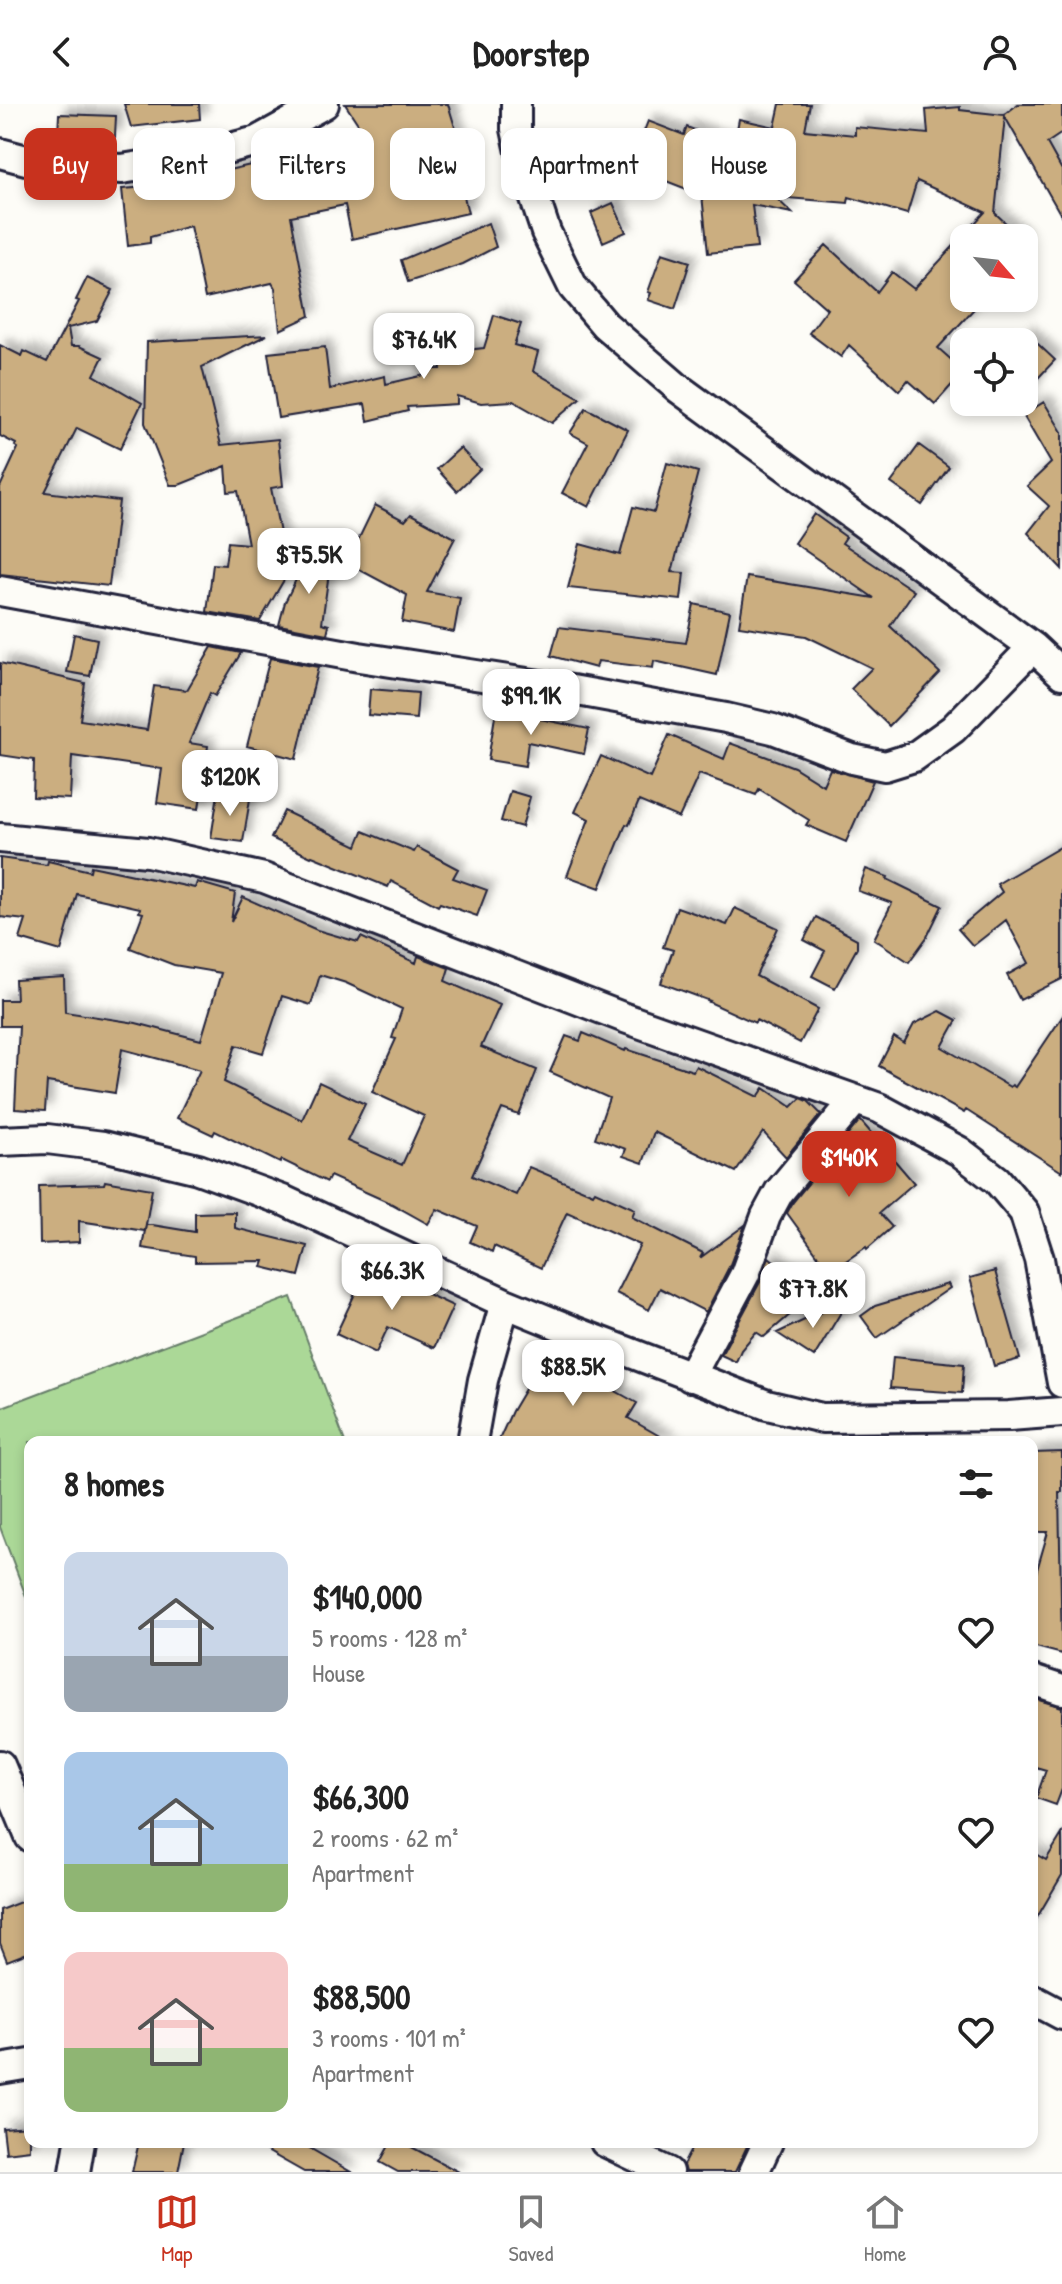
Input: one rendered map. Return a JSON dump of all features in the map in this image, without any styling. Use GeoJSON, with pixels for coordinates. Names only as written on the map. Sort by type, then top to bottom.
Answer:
{"type":"FeatureCollection","features":[{"type":"Feature","properties":{"kind":"street"},"geometry":{"type":"LineString","coordinates":[[0,153],[45,165],[122,169],[196,157],[257,141],[324,104]]}},
{"type":"Feature","properties":{"kind":"street"},"geometry":{"type":"LineString","coordinates":[[516,104],[516,129],[521,154],[546,232],[573,287],[605,325],[678,388],[1033,647],[1062,674]]}},
{"type":"Feature","properties":{"kind":"street"},"geometry":{"type":"LineString","coordinates":[[0,591],[359,657],[726,718],[773,729],[852,759],[885,766],[914,757],[953,729],[1033,647]]}},
{"type":"Feature","properties":{"kind":"street"},"geometry":{"type":"LineString","coordinates":[[0,838],[148,852],[264,878],[625,1018],[879,1108],[959,1151],[997,1180],[1024,1212],[1039,1259],[1062,1383]]}},
{"type":"Feature","properties":{"kind":"street"},"geometry":{"type":"LineString","coordinates":[[690,1377],[745,1274],[766,1216],[779,1192],[854,1101]]}},
{"type":"Feature","properties":{"kind":"street"},"geometry":{"type":"LineString","coordinates":[[0,1141],[47,1139],[89,1144],[198,1169],[285,1201],[505,1303],[767,1405],[823,1430],[1062,1412]]}},
{"type":"Feature","properties":{"kind":"street"},"geometry":{"type":"LineString","coordinates":[[473,1436],[483,1380],[505,1303]]}},
{"type":"Feature","properties":{"kind":"street"},"geometry":{"type":"LineString","coordinates":[[1038,1682],[1062,1690]]}},
{"type":"Feature","properties":{"kind":"street"},"geometry":{"type":"LineString","coordinates":[[0,1765],[24,1823]]}},
{"type":"Feature","properties":{"kind":"street"},"geometry":{"type":"LineString","coordinates":[[1038,2002],[1062,2015]]}},
{"type":"Feature","properties":{"kind":"street"},"geometry":{"type":"LineString","coordinates":[[0,2069],[24,2065]]}},
{"type":"Feature","properties":{"kind":"street"},"geometry":{"type":"LineString","coordinates":[[75,2172],[79,2148]]}},
{"type":"Feature","properties":{"kind":"street"},"geometry":{"type":"LineString","coordinates":[[618,2148],[668,2172]]}},
{"type":"Feature","properties":{"kind":"street"},"geometry":{"type":"LineString","coordinates":[[754,2172],[765,2148]]}},
{"type":"Feature","properties":{"kind":"green space"},"geometry":{"type":"Polygon","coordinates":[[[291,1297],[343,1436],[24,1436],[24,1591],[0,1527],[0,1408],[291,1297]]]}},
{"type":"Feature","properties":{"kind":"building"},"geometry":{"type":"Polygon","coordinates":[[[124,104],[199,104],[200,119],[131,127],[124,104]]]}},
{"type":"Feature","properties":{"kind":"building"},"geometry":{"type":"Polygon","coordinates":[[[345,104],[448,104],[455,128],[390,128],[390,200],[465,200],[468,213],[352,239],[345,205],[291,216],[310,316],[280,330],[272,283],[205,298],[190,226],[150,237],[150,243],[128,246],[122,189],[133,188],[133,200],[235,200],[235,169],[251,165],[251,200],[374,200],[374,128],[361,128],[345,104]]]}},
{"type":"Feature","properties":{"kind":"building"},"geometry":{"type":"Polygon","coordinates":[[[780,104],[810,104],[805,130],[855,135],[855,127],[928,134],[926,110],[960,107],[960,110],[1004,115],[1018,104],[1062,104],[1062,133],[1047,143],[1062,170],[1062,217],[1005,117],[995,213],[1007,224],[974,224],[985,212],[917,181],[907,214],[849,197],[848,203],[796,199],[796,128],[737,128],[739,119],[775,127],[780,104]]]}},
{"type":"Feature","properties":{"kind":"building"},"geometry":{"type":"Polygon","coordinates":[[[59,114],[116,116],[115,128],[58,128],[59,114]]]}},
{"type":"Feature","properties":{"kind":"building"},"geometry":{"type":"Polygon","coordinates":[[[648,121],[666,128],[645,128],[648,121]]]}},
{"type":"Feature","properties":{"kind":"building"},"geometry":{"type":"Polygon","coordinates":[[[667,128],[683,135],[683,188],[667,181],[667,128]]]}},
{"type":"Feature","properties":{"kind":"building"},"geometry":{"type":"Polygon","coordinates":[[[703,200],[778,200],[792,213],[752,205],[757,248],[708,253],[703,200]]]}},
{"type":"Feature","properties":{"kind":"building"},"geometry":{"type":"Polygon","coordinates":[[[613,203],[626,232],[603,242],[591,213],[613,203]]]}},
{"type":"Feature","properties":{"kind":"building"},"geometry":{"type":"Polygon","coordinates":[[[488,223],[496,247],[463,264],[408,282],[401,260],[488,223]]]}},
{"type":"Feature","properties":{"kind":"building"},"geometry":{"type":"Polygon","coordinates":[[[826,245],[877,292],[892,272],[914,289],[950,250],[950,312],[971,312],[956,328],[950,328],[950,335],[938,348],[950,359],[950,387],[935,404],[908,380],[899,391],[849,345],[841,357],[809,333],[827,309],[794,280],[826,245]]]}},
{"type":"Feature","properties":{"kind":"building"},"geometry":{"type":"Polygon","coordinates":[[[662,253],[690,262],[675,309],[648,300],[662,253]]]}},
{"type":"Feature","properties":{"kind":"building"},"geometry":{"type":"Polygon","coordinates":[[[87,278],[113,290],[97,321],[68,328],[71,346],[79,346],[103,357],[94,375],[142,403],[120,449],[77,428],[45,492],[119,501],[109,586],[0,574],[0,487],[18,448],[0,436],[0,345],[22,356],[24,351],[47,362],[79,301],[76,300],[87,278]]]}},
{"type":"Feature","properties":{"kind":"building"},"geometry":{"type":"Polygon","coordinates":[[[494,315],[521,324],[514,345],[538,352],[533,371],[580,398],[552,423],[513,401],[481,403],[457,396],[457,404],[407,407],[408,411],[368,421],[365,404],[278,418],[268,353],[325,347],[330,389],[385,376],[386,384],[425,375],[425,369],[441,369],[439,353],[484,348],[494,315]]]}},
{"type":"Feature","properties":{"kind":"building"},"geometry":{"type":"Polygon","coordinates":[[[267,335],[202,367],[221,445],[278,439],[283,486],[271,488],[288,573],[260,621],[207,612],[213,564],[225,565],[228,542],[248,544],[238,491],[228,492],[226,466],[179,485],[170,485],[145,423],[147,342],[267,335]]]}},
{"type":"Feature","properties":{"kind":"building"},"geometry":{"type":"Polygon","coordinates":[[[1038,344],[1055,360],[1038,378],[1038,344]]]}},
{"type":"Feature","properties":{"kind":"building"},"geometry":{"type":"Polygon","coordinates":[[[1044,402],[1062,432],[1062,569],[1028,533],[1049,506],[1027,486],[1051,463],[1024,416],[1038,416],[1038,406],[1044,402]]]}},
{"type":"Feature","properties":{"kind":"building"},"geometry":{"type":"Polygon","coordinates":[[[586,408],[628,430],[589,507],[562,493],[588,443],[570,433],[586,408]]]}},
{"type":"Feature","properties":{"kind":"building"},"geometry":{"type":"Polygon","coordinates":[[[919,445],[949,467],[922,505],[891,483],[919,445]]]}},
{"type":"Feature","properties":{"kind":"building"},"geometry":{"type":"Polygon","coordinates":[[[460,448],[480,469],[457,491],[437,469],[460,448]]]}},
{"type":"Feature","properties":{"kind":"building"},"geometry":{"type":"Polygon","coordinates":[[[667,463],[698,472],[672,572],[684,573],[681,600],[568,588],[580,544],[620,555],[633,507],[654,512],[667,463]]]}},
{"type":"Feature","properties":{"kind":"building"},"geometry":{"type":"Polygon","coordinates":[[[375,505],[405,521],[411,514],[455,538],[427,592],[460,598],[454,632],[402,622],[407,595],[347,563],[375,505]]]}},
{"type":"Feature","properties":{"kind":"building"},"geometry":{"type":"Polygon","coordinates":[[[814,514],[846,537],[842,543],[914,591],[890,626],[940,673],[889,726],[851,689],[872,668],[806,636],[739,626],[747,577],[874,598],[794,543],[814,514]]]}},
{"type":"Feature","properties":{"kind":"building"},"geometry":{"type":"Polygon","coordinates":[[[311,549],[331,558],[322,623],[329,625],[327,634],[279,625],[285,602],[311,549]]]}},
{"type":"Feature","properties":{"kind":"building"},"geometry":{"type":"Polygon","coordinates":[[[694,604],[730,612],[717,675],[654,661],[653,668],[598,661],[596,668],[551,656],[559,627],[686,643],[694,604]]]}},
{"type":"Feature","properties":{"kind":"building"},"geometry":{"type":"Polygon","coordinates":[[[74,634],[97,639],[90,676],[67,672],[74,634]]]}},
{"type":"Feature","properties":{"kind":"building"},"geometry":{"type":"Polygon","coordinates":[[[212,647],[241,653],[215,696],[210,693],[189,743],[208,746],[199,809],[157,803],[162,769],[72,756],[70,799],[33,797],[34,760],[0,755],[0,663],[85,683],[80,720],[147,730],[154,686],[187,690],[212,647]]]}},
{"type":"Feature","properties":{"kind":"building"},"geometry":{"type":"Polygon","coordinates":[[[270,658],[318,667],[296,759],[247,746],[270,658]]]}},
{"type":"Feature","properties":{"kind":"building"},"geometry":{"type":"Polygon","coordinates":[[[370,689],[418,693],[416,719],[368,715],[370,689]]]}},
{"type":"Feature","properties":{"kind":"building"},"geometry":{"type":"Polygon","coordinates":[[[496,710],[589,729],[584,754],[528,742],[525,766],[488,760],[496,710]]]}},
{"type":"Feature","properties":{"kind":"building"},"geometry":{"type":"Polygon","coordinates":[[[669,735],[724,759],[730,743],[794,767],[823,785],[830,769],[873,781],[846,842],[806,825],[809,820],[759,789],[756,795],[699,774],[679,818],[639,801],[629,825],[626,824],[600,888],[567,876],[589,819],[575,812],[601,756],[650,778],[669,735]]]}},
{"type":"Feature","properties":{"kind":"building"},"geometry":{"type":"Polygon","coordinates":[[[510,791],[530,797],[522,827],[501,821],[510,791]]]}},
{"type":"Feature","properties":{"kind":"building"},"geometry":{"type":"Polygon","coordinates":[[[218,794],[250,799],[243,842],[211,838],[218,794]]]}},
{"type":"Feature","properties":{"kind":"building"},"geometry":{"type":"Polygon","coordinates":[[[284,811],[357,846],[363,831],[414,852],[417,847],[458,869],[453,878],[487,890],[477,916],[440,903],[438,906],[391,881],[388,887],[271,838],[284,811]]]}},
{"type":"Feature","properties":{"kind":"building"},"geometry":{"type":"Polygon","coordinates":[[[1062,846],[1062,979],[1020,1000],[1007,975],[1029,963],[1006,920],[973,946],[958,929],[1002,892],[997,884],[1062,846]]]}},
{"type":"Feature","properties":{"kind":"building"},"geometry":{"type":"Polygon","coordinates":[[[0,858],[47,865],[48,861],[90,871],[91,866],[195,888],[197,882],[235,893],[231,922],[243,897],[317,930],[358,942],[361,937],[416,963],[418,956],[449,968],[445,981],[500,1005],[481,1047],[537,1070],[519,1115],[502,1109],[472,1176],[516,1195],[529,1167],[635,1209],[632,1217],[703,1253],[700,1258],[745,1225],[729,1267],[706,1312],[660,1288],[649,1310],[616,1293],[640,1245],[567,1212],[541,1268],[494,1246],[492,1252],[470,1242],[477,1226],[437,1209],[428,1224],[330,1176],[327,1182],[215,1131],[213,1135],[177,1118],[200,1070],[122,1049],[115,1093],[47,1082],[45,1111],[15,1109],[19,1026],[0,1026],[0,1000],[16,1000],[15,980],[64,977],[65,1012],[136,1023],[201,1040],[221,973],[174,965],[130,948],[143,913],[139,912],[140,908],[77,894],[61,951],[20,939],[26,920],[0,917],[0,858]],[[320,975],[311,1005],[282,996],[263,1053],[236,1045],[224,1082],[302,1120],[319,1082],[365,1104],[347,1141],[402,1165],[424,1116],[372,1092],[396,1039],[392,1038],[402,1009],[346,983],[320,975]]]}},
{"type":"Feature","properties":{"kind":"building"},"geometry":{"type":"Polygon","coordinates":[[[866,869],[888,877],[942,906],[927,937],[909,962],[874,939],[892,903],[858,891],[866,869]]]}},
{"type":"Feature","properties":{"kind":"building"},"geometry":{"type":"Polygon","coordinates":[[[677,907],[727,925],[735,908],[778,928],[756,976],[818,1009],[800,1043],[756,1020],[755,1023],[710,1001],[661,983],[673,950],[663,947],[677,907]]]}},
{"type":"Feature","properties":{"kind":"building"},"geometry":{"type":"Polygon","coordinates":[[[816,917],[857,939],[857,948],[835,988],[812,976],[825,951],[804,940],[816,917]]]}},
{"type":"Feature","properties":{"kind":"building"},"geometry":{"type":"Polygon","coordinates":[[[940,1011],[957,1020],[942,1047],[1010,1087],[1015,1087],[1062,1017],[1062,1172],[966,1110],[964,1113],[879,1066],[894,1037],[904,1043],[914,1024],[940,1011]]]}},
{"type":"Feature","properties":{"kind":"building"},"geometry":{"type":"Polygon","coordinates":[[[583,1033],[625,1051],[693,1071],[696,1066],[758,1097],[764,1088],[792,1107],[801,1098],[821,1114],[786,1157],[763,1132],[736,1172],[654,1132],[643,1163],[623,1156],[626,1149],[595,1138],[609,1098],[550,1072],[566,1036],[580,1041],[583,1033]]]}},
{"type":"Feature","properties":{"kind":"building"},"geometry":{"type":"Polygon","coordinates":[[[860,1120],[914,1183],[879,1213],[892,1227],[867,1249],[830,1272],[787,1213],[860,1120]]]}},
{"type":"Feature","properties":{"kind":"building"},"geometry":{"type":"Polygon","coordinates":[[[105,1181],[152,1189],[145,1231],[79,1221],[79,1242],[40,1244],[39,1186],[104,1184],[105,1181]]]}},
{"type":"Feature","properties":{"kind":"building"},"geometry":{"type":"Polygon","coordinates":[[[235,1212],[235,1228],[307,1246],[299,1276],[262,1267],[264,1261],[195,1262],[195,1256],[142,1248],[146,1224],[195,1232],[195,1213],[235,1212]]]}},
{"type":"Feature","properties":{"kind":"building"},"geometry":{"type":"Polygon","coordinates":[[[769,1257],[807,1289],[798,1295],[806,1301],[764,1337],[756,1332],[741,1350],[736,1362],[721,1355],[760,1282],[769,1257]]]}},
{"type":"Feature","properties":{"kind":"building"},"geometry":{"type":"Polygon","coordinates":[[[368,1266],[453,1306],[434,1348],[388,1327],[376,1353],[336,1334],[368,1266]]]}},
{"type":"Feature","properties":{"kind":"building"},"geometry":{"type":"Polygon","coordinates":[[[995,1271],[1020,1359],[994,1366],[970,1278],[995,1271]]]}},
{"type":"Feature","properties":{"kind":"building"},"geometry":{"type":"Polygon","coordinates":[[[948,1284],[950,1288],[877,1338],[861,1316],[875,1306],[948,1284]]]}},
{"type":"Feature","properties":{"kind":"building"},"geometry":{"type":"Polygon","coordinates":[[[849,1299],[814,1357],[777,1333],[849,1299]]]}},
{"type":"Feature","properties":{"kind":"building"},"geometry":{"type":"Polygon","coordinates":[[[574,1349],[604,1366],[596,1380],[637,1403],[628,1418],[660,1436],[501,1436],[544,1357],[563,1368],[574,1349]]]}},
{"type":"Feature","properties":{"kind":"building"},"geometry":{"type":"Polygon","coordinates":[[[893,1357],[964,1364],[962,1393],[890,1388],[893,1357]]]}},
{"type":"Feature","properties":{"kind":"building"},"geometry":{"type":"Polygon","coordinates":[[[1062,1452],[1062,1492],[1059,1492],[1062,1654],[1038,1648],[1038,1566],[1048,1532],[1038,1532],[1038,1453],[1062,1452]]]}},
{"type":"Feature","properties":{"kind":"building"},"geometry":{"type":"Polygon","coordinates":[[[1038,1700],[1062,1707],[1062,1789],[1056,1805],[1038,1799],[1046,1770],[1038,1768],[1038,1700]]]}},
{"type":"Feature","properties":{"kind":"building"},"geometry":{"type":"Polygon","coordinates":[[[1062,1834],[1062,1875],[1038,1916],[1038,1855],[1046,1860],[1062,1834]]]}},
{"type":"Feature","properties":{"kind":"building"},"geometry":{"type":"Polygon","coordinates":[[[23,1901],[24,1904],[24,1954],[7,1961],[0,1943],[0,1910],[23,1901]]]}},
{"type":"Feature","properties":{"kind":"building"},"geometry":{"type":"Polygon","coordinates":[[[24,2126],[24,2148],[30,2150],[6,2153],[3,2128],[24,2126]]]}},
{"type":"Feature","properties":{"kind":"building"},"geometry":{"type":"Polygon","coordinates":[[[138,2148],[183,2148],[178,2172],[132,2172],[138,2148]]]}},
{"type":"Feature","properties":{"kind":"building"},"geometry":{"type":"Polygon","coordinates":[[[262,2148],[309,2148],[351,2172],[304,2172],[262,2148]]]}},
{"type":"Feature","properties":{"kind":"building"},"geometry":{"type":"Polygon","coordinates":[[[388,2148],[413,2148],[459,2172],[398,2172],[380,2162],[388,2148]]]}},
{"type":"Feature","properties":{"kind":"building"},"geometry":{"type":"Polygon","coordinates":[[[692,2148],[746,2148],[735,2172],[685,2172],[683,2165],[692,2148]]]}}]}
